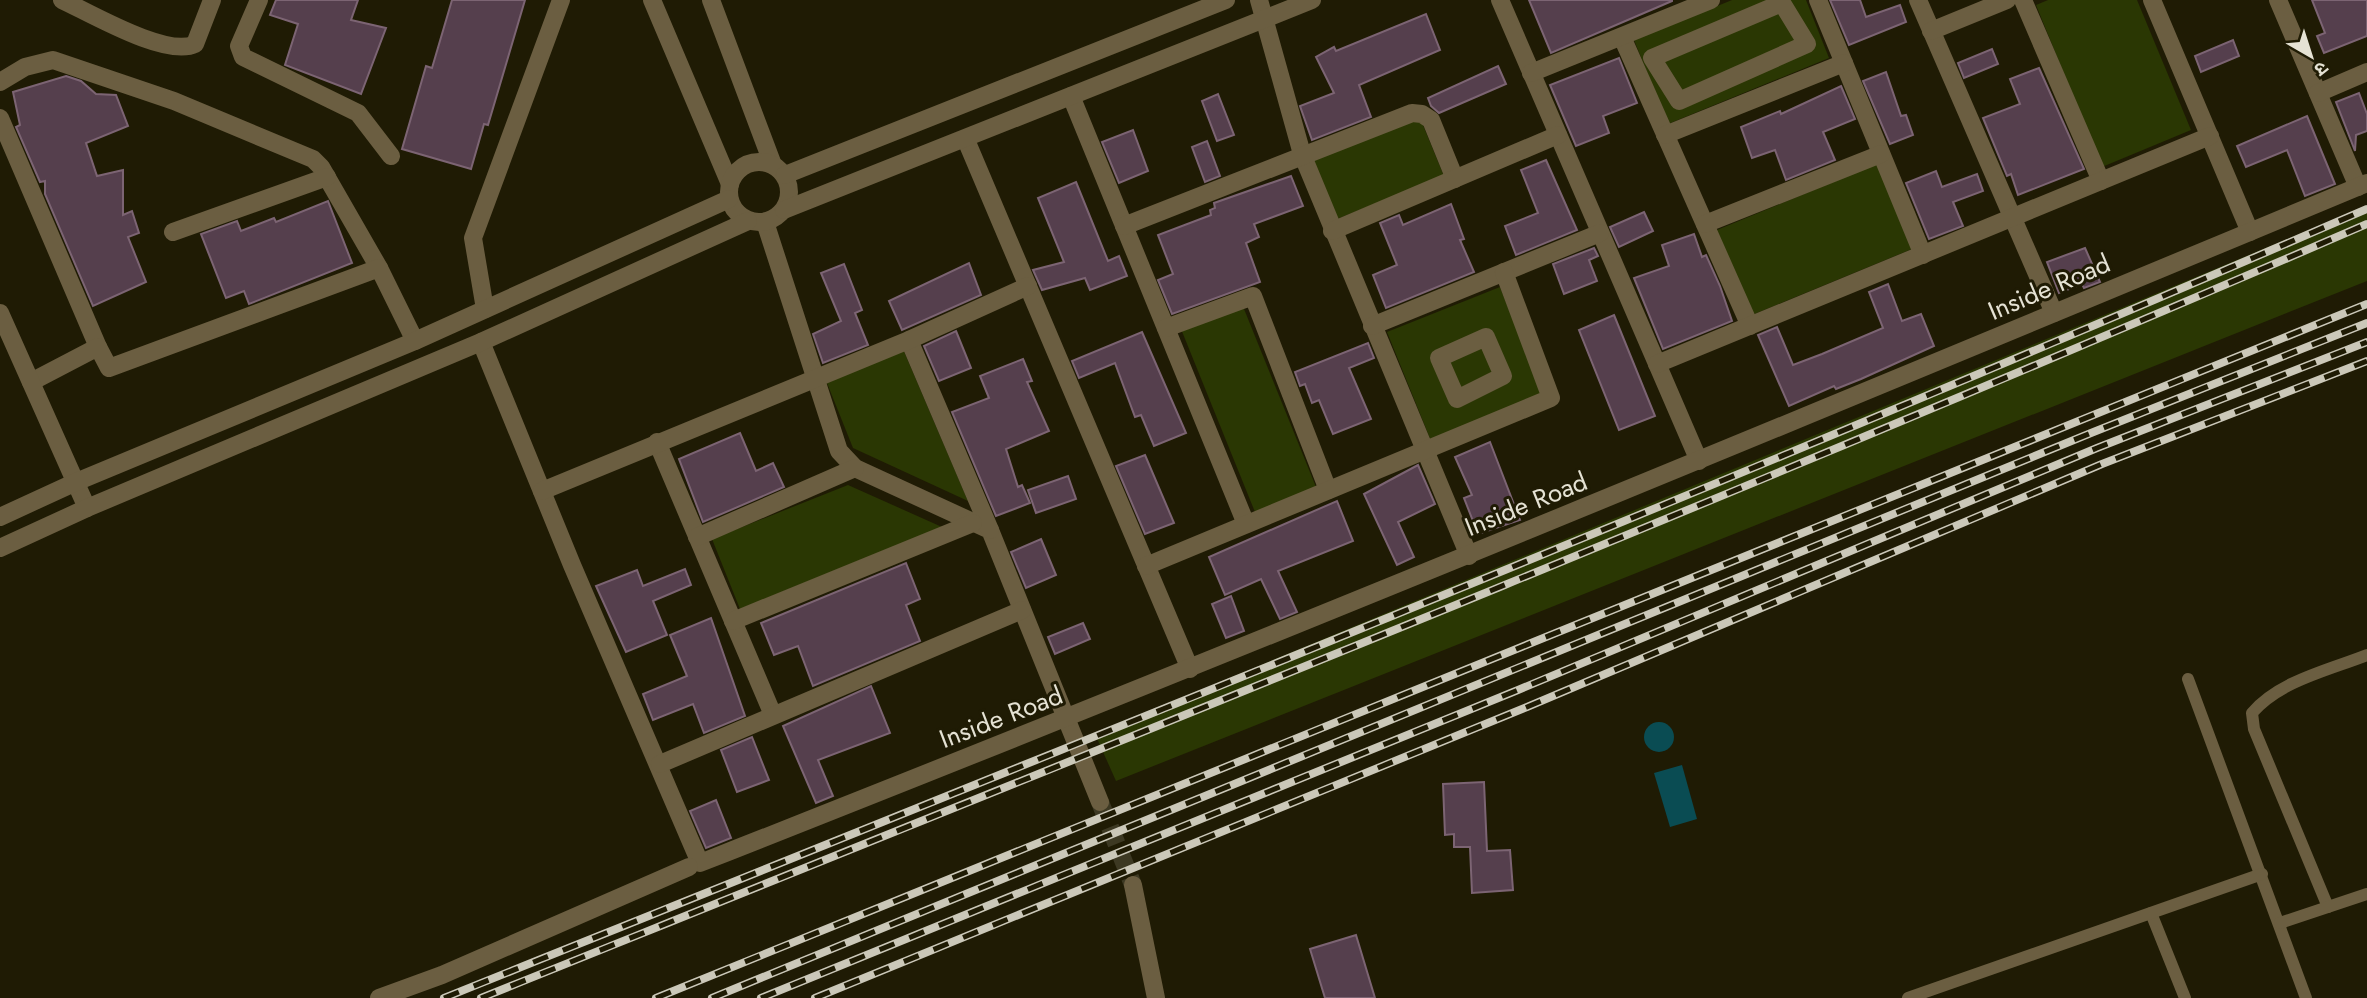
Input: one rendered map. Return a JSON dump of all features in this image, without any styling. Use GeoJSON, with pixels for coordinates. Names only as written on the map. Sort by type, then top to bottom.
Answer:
{"type":"FeatureCollection","features":[{"type":"Feature","properties":{"kind":"street"},"geometry":{"type":"LineString","coordinates":[[62,0],[165,47],[184,49],[195,44],[212,0]]}},
{"type":"Feature","properties":{"kind":"street"},"geometry":{"type":"LineString","coordinates":[[259,0],[239,46],[243,57],[358,113],[391,156]]}},
{"type":"Feature","properties":{"kind":"street"},"geometry":{"type":"LineString","coordinates":[[485,309],[473,238],[561,0]]}},
{"type":"Feature","properties":{"kind":"street"},"geometry":{"type":"LineString","coordinates":[[652,0],[729,191],[734,210],[757,222],[839,450],[855,468],[990,530]]}},
{"type":"Feature","properties":{"kind":"street"},"geometry":{"type":"LineString","coordinates":[[711,0],[779,170],[790,190],[784,210]]}},
{"type":"Feature","properties":{"kind":"street"},"geometry":{"type":"LineString","coordinates":[[0,517],[76,482],[415,341],[485,309],[729,191],[744,166],[753,162],[779,170],[1226,0]]}},
{"type":"Feature","properties":{"kind":"street"},"geometry":{"type":"LineString","coordinates":[[1259,0],[1303,154],[1332,231],[1469,556]]}},
{"type":"Feature","properties":{"kind":"street"},"geometry":{"type":"LineString","coordinates":[[0,548],[87,508],[481,342],[784,210],[1266,21],[1312,0]]}},
{"type":"Feature","properties":{"kind":"street"},"geometry":{"type":"LineString","coordinates":[[1500,0],[1699,461]]}},
{"type":"Feature","properties":{"kind":"street"},"geometry":{"type":"LineString","coordinates":[[1531,74],[1711,0]]}},
{"type":"Feature","properties":{"kind":"street"},"geometry":{"type":"LineString","coordinates":[[1818,0],[1923,255]]}},
{"type":"Feature","properties":{"kind":"street"},"geometry":{"type":"LineString","coordinates":[[1918,0],[2054,313]]}},
{"type":"Feature","properties":{"kind":"street"},"geometry":{"type":"LineString","coordinates":[[1931,31],[2007,0]]}},
{"type":"Feature","properties":{"kind":"street"},"geometry":{"type":"LineString","coordinates":[[2023,0],[2101,181]]}},
{"type":"Feature","properties":{"kind":"street"},"geometry":{"type":"LineString","coordinates":[[2152,0],[2250,232]]}},
{"type":"Feature","properties":{"kind":"street"},"geometry":{"type":"LineString","coordinates":[[2278,0],[2318,93],[2363,185]]}},
{"type":"Feature","properties":{"kind":"street"},"geometry":{"type":"LineString","coordinates":[[1782,3],[1807,44],[1679,101],[1652,58],[1782,3]]}},
{"type":"Feature","properties":{"kind":"street"},"geometry":{"type":"LineString","coordinates":[[1622,37],[1750,326]]}},
{"type":"Feature","properties":{"kind":"street"},"geometry":{"type":"LineString","coordinates":[[0,82],[24,68],[53,60],[174,101],[313,159],[327,177],[379,268],[415,341]]}},
{"type":"Feature","properties":{"kind":"street"},"geometry":{"type":"LineString","coordinates":[[1665,135],[1844,63]]}},
{"type":"Feature","properties":{"kind":"street"},"geometry":{"type":"LineString","coordinates":[[2318,93],[2367,72]]}},
{"type":"Feature","properties":{"kind":"street"},"geometry":{"type":"LineString","coordinates":[[1071,96],[1247,524]]}},
{"type":"Feature","properties":{"kind":"street"},"geometry":{"type":"LineString","coordinates":[[1124,226],[1412,113],[1422,114],[1431,120],[1455,178]]}},
{"type":"Feature","properties":{"kind":"street"},"geometry":{"type":"LineString","coordinates":[[0,118],[108,368],[379,268]]}},
{"type":"Feature","properties":{"kind":"street"},"geometry":{"type":"LineString","coordinates":[[1332,231],[1558,135]]}},
{"type":"Feature","properties":{"kind":"street"},"geometry":{"type":"LineString","coordinates":[[1657,364],[2210,136]]}},
{"type":"Feature","properties":{"kind":"street"},"geometry":{"type":"LineString","coordinates":[[966,140],[1191,669]]}},
{"type":"Feature","properties":{"kind":"street"},"geometry":{"type":"LineString","coordinates":[[1705,224],[1881,154]]}},
{"type":"Feature","properties":{"kind":"street"},"geometry":{"type":"LineString","coordinates":[[173,232],[327,177]]}},
{"type":"Feature","properties":{"kind":"street","name":"Inside Road"},"geometry":{"type":"LineString","coordinates":[[379,998],[442,975],[695,865],[1066,720],[1469,556],[2363,185]]}},
{"type":"Feature","properties":{"kind":"street"},"geometry":{"type":"LineString","coordinates":[[1372,326],[1600,233]]}},
{"type":"Feature","properties":{"kind":"street"},"geometry":{"type":"LineString","coordinates":[[1146,565],[1551,398],[1504,272]]}},
{"type":"Feature","properties":{"kind":"street"},"geometry":{"type":"LineString","coordinates":[[542,491],[909,340],[1028,286]]}},
{"type":"Feature","properties":{"kind":"street"},"geometry":{"type":"LineString","coordinates":[[1166,328],[1253,296],[1328,490]]}},
{"type":"Feature","properties":{"kind":"street"},"geometry":{"type":"LineString","coordinates":[[0,313],[87,508]]}},
{"type":"Feature","properties":{"kind":"street"},"geometry":{"type":"LineString","coordinates":[[909,340],[990,530],[1100,802]]}},
{"type":"Feature","properties":{"kind":"street"},"geometry":{"type":"LineString","coordinates":[[481,342],[660,764],[695,865]]}},
{"type":"Feature","properties":{"kind":"street"},"geometry":{"type":"LineString","coordinates":[[30,382],[98,347]]}},
{"type":"Feature","properties":{"kind":"street"},"geometry":{"type":"LineString","coordinates":[[657,442],[773,715]]}},
{"type":"Feature","properties":{"kind":"street"},"geometry":{"type":"LineString","coordinates":[[697,537],[855,468]]}},
{"type":"Feature","properties":{"kind":"street"},"geometry":{"type":"LineString","coordinates":[[733,621],[974,523]]}},
{"type":"Feature","properties":{"kind":"street"},"geometry":{"type":"LineString","coordinates":[[660,764],[1022,610]]}},
{"type":"Feature","properties":{"kind":"street"},"geometry":{"type":"LineString","coordinates":[[1133,884],[1156,998]]}},
{"type":"Feature","properties":{"kind":"lane"},"geometry":{"type":"LineString","coordinates":[[2328,907],[2254,729],[2252,713],[2263,700],[2286,687],[2367,655]]}},
{"type":"Feature","properties":{"kind":"lane"},"geometry":{"type":"LineString","coordinates":[[2188,680],[2306,998]]}},
{"type":"Feature","properties":{"kind":"lane"},"geometry":{"type":"LineString","coordinates":[[1908,998],[2262,874]]}},
{"type":"Feature","properties":{"kind":"lane"},"geometry":{"type":"LineString","coordinates":[[2280,923],[2367,894]]}},
{"type":"Feature","properties":{"kind":"lane"},"geometry":{"type":"LineString","coordinates":[[2151,912],[2185,998]]}},
{"type":"Feature","properties":{"kind":"green space"},"geometry":{"type":"Polygon","coordinates":[[[1732,0],[1806,0],[1829,58],[1668,124],[1634,40],[1732,0]]]}},
{"type":"Feature","properties":{"kind":"green space"},"geometry":{"type":"Polygon","coordinates":[[[2048,0],[2137,0],[2191,130],[2102,167],[2036,5],[2048,0]]]}},
{"type":"Feature","properties":{"kind":"green space"},"geometry":{"type":"Polygon","coordinates":[[[1418,113],[1444,176],[1337,219],[1311,156],[1418,113]]]}},
{"type":"Feature","properties":{"kind":"green space"},"geometry":{"type":"Polygon","coordinates":[[[1877,164],[1912,249],[1752,315],[1717,230],[1877,164]]]}},
{"type":"Feature","properties":{"kind":"green space"},"geometry":{"type":"Polygon","coordinates":[[[2367,206],[2367,281],[1116,781],[1095,734],[2367,206]]]}},
{"type":"Feature","properties":{"kind":"green space"},"geometry":{"type":"Polygon","coordinates":[[[1500,287],[1543,396],[1431,441],[1387,332],[1500,287]]]}},
{"type":"Feature","properties":{"kind":"green space"},"geometry":{"type":"Polygon","coordinates":[[[1242,304],[1318,492],[1257,517],[1181,329],[1242,304]]]}},
{"type":"Feature","properties":{"kind":"green space"},"geometry":{"type":"Polygon","coordinates":[[[903,349],[968,501],[853,448],[827,383],[903,349]]]}},
{"type":"Feature","properties":{"kind":"green space"},"geometry":{"type":"Polygon","coordinates":[[[848,485],[942,527],[740,609],[712,539],[848,485]]]}},
{"type":"Feature","properties":{"kind":"water"},"geometry":{"type":"Polygon","coordinates":[[[1659,722],[1665,723],[1673,731],[1673,743],[1665,751],[1659,752],[1653,751],[1645,743],[1644,737],[1645,731],[1653,723],[1659,722]]]}},
{"type":"Feature","properties":{"kind":"water"},"geometry":{"type":"Polygon","coordinates":[[[1682,765],[1697,819],[1670,827],[1654,773],[1682,765]]]}},
{"type":"Feature","properties":{"kind":"building"},"geometry":{"type":"Polygon","coordinates":[[[276,0],[358,0],[351,20],[386,28],[361,94],[285,65],[298,24],[270,15],[276,0]]]}},
{"type":"Feature","properties":{"kind":"building"},"geometry":{"type":"Polygon","coordinates":[[[452,0],[525,0],[488,125],[484,124],[471,169],[402,149],[426,66],[432,68],[452,0]]]}},
{"type":"Feature","properties":{"kind":"building"},"geometry":{"type":"Polygon","coordinates":[[[1529,0],[1672,0],[1672,1],[1551,53],[1529,0]]]}},
{"type":"Feature","properties":{"kind":"building"},"geometry":{"type":"Polygon","coordinates":[[[1830,0],[1860,0],[1866,17],[1900,5],[1906,22],[1849,45],[1830,0]]]}},
{"type":"Feature","properties":{"kind":"building"},"geometry":{"type":"Polygon","coordinates":[[[2312,0],[2367,0],[2367,36],[2324,53],[2317,36],[2325,33],[2312,0]]]}},
{"type":"Feature","properties":{"kind":"building"},"geometry":{"type":"Polygon","coordinates":[[[1426,14],[1440,50],[1359,85],[1371,117],[1312,140],[1300,106],[1334,93],[1316,57],[1334,47],[1336,51],[1426,14]]]}},
{"type":"Feature","properties":{"kind":"building"},"geometry":{"type":"Polygon","coordinates":[[[2233,40],[2239,56],[2201,72],[2195,56],[2233,40]]]}},
{"type":"Feature","properties":{"kind":"building"},"geometry":{"type":"Polygon","coordinates":[[[1992,49],[1998,64],[1964,78],[1958,63],[1992,49]]]}},
{"type":"Feature","properties":{"kind":"building"},"geometry":{"type":"Polygon","coordinates":[[[1619,58],[1637,103],[1603,116],[1609,133],[1576,146],[1550,85],[1619,58]]]}},
{"type":"Feature","properties":{"kind":"building"},"geometry":{"type":"Polygon","coordinates":[[[1498,66],[1506,84],[1439,113],[1431,106],[1428,98],[1498,66]]]}},
{"type":"Feature","properties":{"kind":"building"},"geometry":{"type":"Polygon","coordinates":[[[2039,68],[2084,169],[2018,195],[2011,174],[2007,176],[1983,118],[2020,104],[2010,79],[2039,68]]]}},
{"type":"Feature","properties":{"kind":"building"},"geometry":{"type":"Polygon","coordinates":[[[1886,72],[1901,116],[1906,115],[1913,135],[1890,144],[1863,81],[1886,72]]]}},
{"type":"Feature","properties":{"kind":"building"},"geometry":{"type":"Polygon","coordinates":[[[66,76],[81,81],[96,94],[116,95],[128,126],[86,143],[97,176],[123,170],[123,215],[132,211],[139,233],[128,237],[146,282],[93,306],[45,194],[45,181],[40,182],[16,127],[20,125],[13,92],[66,76]]]}},
{"type":"Feature","properties":{"kind":"building"},"geometry":{"type":"Polygon","coordinates":[[[1841,86],[1855,119],[1823,132],[1835,160],[1786,180],[1775,150],[1752,158],[1741,127],[1780,111],[1781,114],[1841,86]]]}},
{"type":"Feature","properties":{"kind":"building"},"geometry":{"type":"Polygon","coordinates":[[[2359,93],[2367,114],[2367,131],[2356,135],[2355,151],[2336,102],[2359,93]]]}},
{"type":"Feature","properties":{"kind":"building"},"geometry":{"type":"Polygon","coordinates":[[[1218,94],[1234,135],[1217,141],[1202,101],[1218,94]]]}},
{"type":"Feature","properties":{"kind":"building"},"geometry":{"type":"Polygon","coordinates":[[[2307,116],[2335,184],[2305,196],[2287,150],[2246,167],[2237,146],[2307,116]]]}},
{"type":"Feature","properties":{"kind":"building"},"geometry":{"type":"Polygon","coordinates":[[[1133,130],[1148,171],[1119,183],[1102,142],[1133,130]]]}},
{"type":"Feature","properties":{"kind":"building"},"geometry":{"type":"Polygon","coordinates":[[[1207,141],[1220,176],[1205,182],[1192,147],[1207,141]]]}},
{"type":"Feature","properties":{"kind":"building"},"geometry":{"type":"Polygon","coordinates":[[[1546,160],[1577,230],[1516,255],[1505,226],[1538,213],[1521,170],[1546,160]]]}},
{"type":"Feature","properties":{"kind":"building"},"geometry":{"type":"Polygon","coordinates":[[[1936,171],[1942,187],[1977,174],[1983,191],[1953,202],[1963,226],[1929,239],[1906,183],[1936,171]]]}},
{"type":"Feature","properties":{"kind":"building"},"geometry":{"type":"Polygon","coordinates":[[[1291,176],[1303,206],[1254,224],[1259,237],[1246,243],[1260,282],[1172,314],[1158,280],[1173,274],[1158,235],[1211,215],[1210,210],[1215,208],[1214,203],[1291,176]]]}},
{"type":"Feature","properties":{"kind":"building"},"geometry":{"type":"Polygon","coordinates":[[[1076,182],[1108,261],[1119,256],[1127,276],[1090,290],[1085,278],[1042,290],[1033,270],[1064,262],[1038,198],[1076,182]]]}},
{"type":"Feature","properties":{"kind":"building"},"geometry":{"type":"Polygon","coordinates":[[[328,201],[352,263],[249,304],[244,291],[226,298],[201,234],[237,221],[241,231],[274,218],[276,222],[328,201]]]}},
{"type":"Feature","properties":{"kind":"building"},"geometry":{"type":"Polygon","coordinates":[[[1451,204],[1464,239],[1460,240],[1474,272],[1386,308],[1373,275],[1397,265],[1380,223],[1399,215],[1403,225],[1451,204]]]}},
{"type":"Feature","properties":{"kind":"building"},"geometry":{"type":"Polygon","coordinates":[[[1644,212],[1653,231],[1619,247],[1610,227],[1644,212]]]}},
{"type":"Feature","properties":{"kind":"building"},"geometry":{"type":"Polygon","coordinates":[[[1694,234],[1702,257],[1706,255],[1720,286],[1732,321],[1663,349],[1634,278],[1669,266],[1662,245],[1694,234]]]}},
{"type":"Feature","properties":{"kind":"building"},"geometry":{"type":"Polygon","coordinates":[[[1594,248],[1598,256],[1589,260],[1597,281],[1564,294],[1553,264],[1594,248]]]}},
{"type":"Feature","properties":{"kind":"building"},"geometry":{"type":"Polygon","coordinates":[[[2085,248],[2100,282],[2084,288],[2082,284],[2059,293],[2047,262],[2085,248]]]}},
{"type":"Feature","properties":{"kind":"building"},"geometry":{"type":"Polygon","coordinates":[[[969,263],[981,295],[902,330],[889,301],[969,263]]]}},
{"type":"Feature","properties":{"kind":"building"},"geometry":{"type":"Polygon","coordinates":[[[844,264],[862,310],[855,313],[868,345],[823,363],[813,334],[841,321],[821,273],[844,264]]]}},
{"type":"Feature","properties":{"kind":"building"},"geometry":{"type":"Polygon","coordinates":[[[1888,284],[1902,321],[1921,314],[1934,346],[1861,379],[1836,389],[1834,386],[1789,406],[1758,335],[1777,327],[1793,365],[1822,354],[1883,328],[1869,292],[1888,284]]]}},
{"type":"Feature","properties":{"kind":"building"},"geometry":{"type":"Polygon","coordinates":[[[1614,315],[1655,416],[1619,430],[1579,330],[1614,315]]]}},
{"type":"Feature","properties":{"kind":"building"},"geometry":{"type":"Polygon","coordinates":[[[956,331],[971,368],[939,381],[924,346],[956,331]]]}},
{"type":"Feature","properties":{"kind":"building"},"geometry":{"type":"Polygon","coordinates":[[[1142,332],[1186,433],[1154,446],[1141,415],[1135,417],[1115,363],[1079,378],[1072,361],[1142,332]]]}},
{"type":"Feature","properties":{"kind":"building"},"geometry":{"type":"Polygon","coordinates":[[[1368,343],[1374,358],[1349,368],[1371,419],[1333,434],[1319,400],[1312,403],[1305,384],[1300,386],[1295,372],[1368,343]]]}},
{"type":"Feature","properties":{"kind":"building"},"geometry":{"type":"Polygon","coordinates":[[[1023,359],[1032,381],[1027,382],[1049,431],[1006,449],[1018,487],[1022,485],[1030,503],[996,516],[952,412],[989,398],[980,376],[1023,359]]]}},
{"type":"Feature","properties":{"kind":"building"},"geometry":{"type":"Polygon","coordinates":[[[740,433],[756,471],[773,463],[784,487],[703,522],[679,459],[740,433]]]}},
{"type":"Feature","properties":{"kind":"building"},"geometry":{"type":"Polygon","coordinates":[[[1490,442],[1520,520],[1478,534],[1464,498],[1472,495],[1455,457],[1490,442]]]}},
{"type":"Feature","properties":{"kind":"building"},"geometry":{"type":"Polygon","coordinates":[[[1145,455],[1174,523],[1145,534],[1116,466],[1145,455]]]}},
{"type":"Feature","properties":{"kind":"building"},"geometry":{"type":"Polygon","coordinates":[[[1418,465],[1435,504],[1398,522],[1414,557],[1397,565],[1364,494],[1418,465]]]}},
{"type":"Feature","properties":{"kind":"building"},"geometry":{"type":"Polygon","coordinates":[[[1068,476],[1076,499],[1036,513],[1028,490],[1068,476]]]}},
{"type":"Feature","properties":{"kind":"building"},"geometry":{"type":"Polygon","coordinates":[[[1337,501],[1353,541],[1278,571],[1297,612],[1280,619],[1261,579],[1225,595],[1209,557],[1337,501]]]}},
{"type":"Feature","properties":{"kind":"building"},"geometry":{"type":"Polygon","coordinates":[[[1041,539],[1056,575],[1026,588],[1011,552],[1041,539]]]}},
{"type":"Feature","properties":{"kind":"building"},"geometry":{"type":"Polygon","coordinates":[[[906,563],[920,599],[906,605],[920,641],[813,686],[798,646],[774,655],[761,623],[906,563]]]}},
{"type":"Feature","properties":{"kind":"building"},"geometry":{"type":"Polygon","coordinates":[[[685,569],[691,585],[653,601],[667,635],[626,652],[596,586],[637,570],[643,586],[685,569]]]}},
{"type":"Feature","properties":{"kind":"building"},"geometry":{"type":"Polygon","coordinates":[[[1231,596],[1244,631],[1226,638],[1212,604],[1231,596]]]}},
{"type":"Feature","properties":{"kind":"building"},"geometry":{"type":"Polygon","coordinates":[[[711,618],[745,716],[704,733],[693,704],[653,720],[643,694],[687,676],[670,635],[711,618]]]}},
{"type":"Feature","properties":{"kind":"building"},"geometry":{"type":"Polygon","coordinates":[[[1083,623],[1090,639],[1055,654],[1048,637],[1083,623]]]}},
{"type":"Feature","properties":{"kind":"building"},"geometry":{"type":"Polygon","coordinates":[[[871,686],[890,733],[818,760],[833,796],[816,803],[783,726],[871,686]]]}},
{"type":"Feature","properties":{"kind":"building"},"geometry":{"type":"Polygon","coordinates":[[[752,737],[769,780],[737,792],[721,750],[752,737]]]}},
{"type":"Feature","properties":{"kind":"building"},"geometry":{"type":"Polygon","coordinates":[[[1484,782],[1487,851],[1510,850],[1513,890],[1472,893],[1470,847],[1454,847],[1454,834],[1445,835],[1443,784],[1484,782]]]}},
{"type":"Feature","properties":{"kind":"building"},"geometry":{"type":"Polygon","coordinates":[[[716,800],[731,838],[706,848],[690,811],[716,800]]]}},
{"type":"Feature","properties":{"kind":"building"},"geometry":{"type":"Polygon","coordinates":[[[1356,935],[1375,998],[1325,998],[1310,949],[1356,935]]]}},
{"type":"Feature","properties":{"kind":"tunnel"},"geometry":{"type":"LineString","coordinates":[[1100,802],[1133,885]]}},
{"type":"Feature","properties":{"kind":"railway"},"geometry":{"type":"LineString","coordinates":[[444,998],[1649,511],[2367,209]]}},
{"type":"Feature","properties":{"kind":"railway"},"geometry":{"type":"LineString","coordinates":[[481,998],[1662,520],[2367,224]]}},
{"type":"Feature","properties":{"kind":"railway"},"geometry":{"type":"LineString","coordinates":[[656,998],[2367,304]]}},
{"type":"Feature","properties":{"kind":"railway"},"geometry":{"type":"LineString","coordinates":[[712,998],[2091,433],[2367,323]]}},
{"type":"Feature","properties":{"kind":"railway"},"geometry":{"type":"LineString","coordinates":[[761,998],[1518,690],[2097,448],[2367,342]]}},
{"type":"Feature","properties":{"kind":"railway"},"geometry":{"type":"LineString","coordinates":[[815,998],[1527,707],[2102,464],[2367,361]]}}]}
